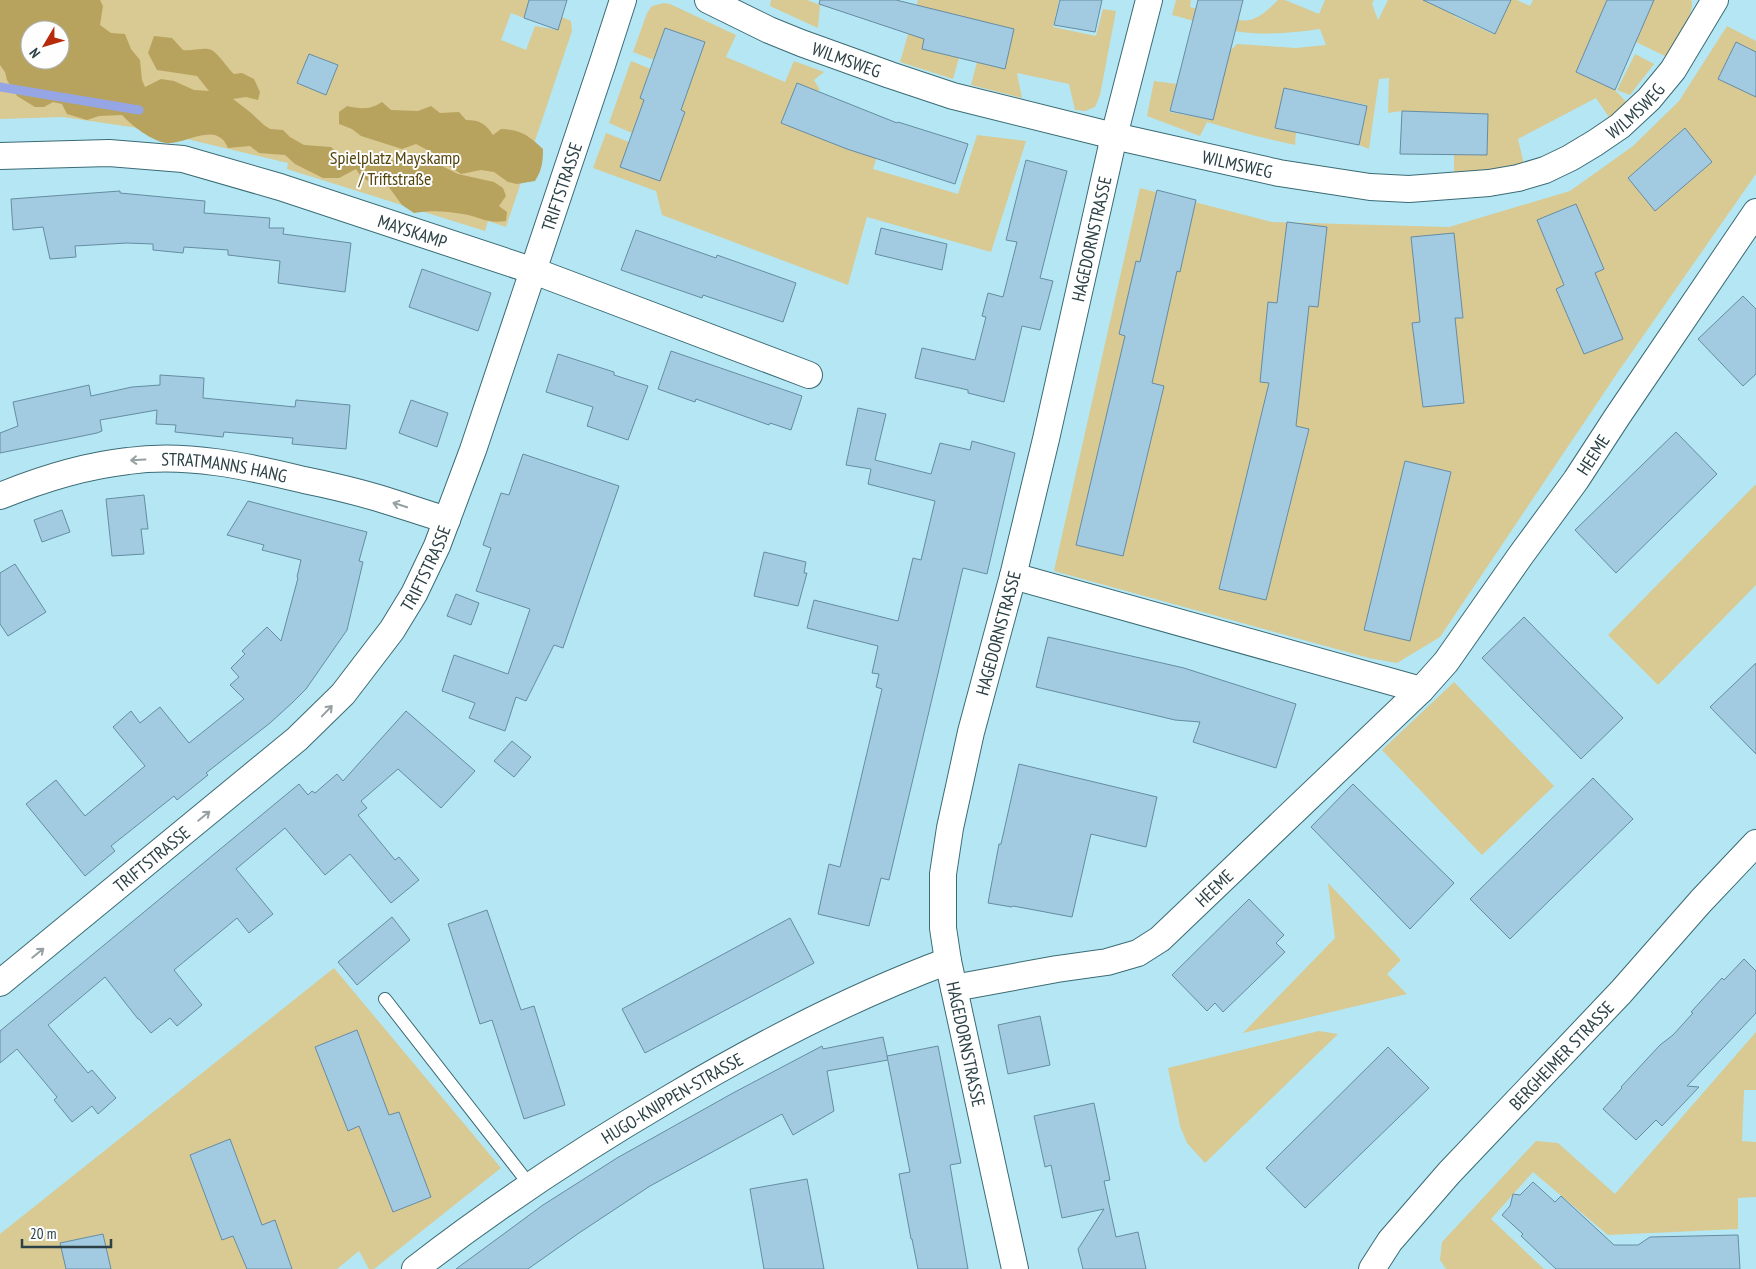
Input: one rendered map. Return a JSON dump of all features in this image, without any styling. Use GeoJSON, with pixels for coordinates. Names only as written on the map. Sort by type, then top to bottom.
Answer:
{"type":"FeatureCollection","features":[{"type":"Feature","properties":{"kind":"street","name":"TRIFTSTRASSE"},"geometry":{"type":"LineString","coordinates":[[0,984],[272,760],[322,716],[359,675],[402,614],[426,570],[474,450],[622,0]]}},
{"type":"Feature","properties":{"kind":"street","name":"WILMSWEG"},"geometry":{"type":"LineString","coordinates":[[708,0],[769,30],[890,75],[954,96],[1114,136],[1279,173],[1370,187],[1409,189],[1489,184],[1518,178],[1545,170],[1595,144],[1649,99],[1673,70],[1715,0]]}},
{"type":"Feature","properties":{"kind":"street","name":"HAGEDORNSTRASSE"},"geometry":{"type":"LineString","coordinates":[[1015,1269],[948,961],[943,928],[943,874],[950,828],[971,732],[1013,576],[1114,136],[1149,0]]}},
{"type":"Feature","properties":{"kind":"street","name":"MAYSKAMP"},"geometry":{"type":"LineString","coordinates":[[0,156],[110,153],[183,159],[280,187],[534,271],[810,376]]}},
{"type":"Feature","properties":{"kind":"street","name":"HEEME"},"geometry":{"type":"LineString","coordinates":[[954,988],[1107,962],[1138,953],[1160,939],[1421,690],[1446,662],[1576,480],[1756,212]]}},
{"type":"Feature","properties":{"kind":"street","name":"STRATMANNS HANG"},"geometry":{"type":"LineString","coordinates":[[0,496],[32,482],[96,465],[129,460],[196,459],[247,466],[316,482],[378,498],[447,520]]}},
{"type":"Feature","properties":{"kind":"street"},"geometry":{"type":"LineString","coordinates":[[1013,576],[1421,690]]}},
{"type":"Feature","properties":{"kind":"street","name":"BERGHEIMER STRASSE"},"geometry":{"type":"LineString","coordinates":[[1372,1269],[1390,1241],[1449,1173],[1621,992],[1701,901],[1756,844]]}},
{"type":"Feature","properties":{"kind":"street","name":"HUGO-KNIPPEN-STRASSE"},"geometry":{"type":"LineString","coordinates":[[415,1269],[461,1233],[530,1184],[611,1132],[724,1066],[824,1015],[948,961]]}},
{"type":"Feature","properties":{"kind":"lane"},"geometry":{"type":"LineString","coordinates":[[386,998],[530,1184]]}},
{"type":"Feature","properties":{"kind":"green space","name":"Spielplatz Mayskamp / Triftstraße"},"geometry":{"type":"Polygon","coordinates":[[[0,0],[529,0],[524,18],[511,13],[501,40],[526,50],[535,26],[558,30],[562,17],[571,21],[572,31],[506,227],[488,221],[485,231],[287,169],[288,163],[145,129],[63,117],[0,119],[0,0]]]}},
{"type":"Feature","properties":{"kind":"green space","name":"Spielplatz Mayskamp / Triftstraße"},"geometry":{"type":"Polygon","coordinates":[[[0,0],[100,0],[103,6],[100,25],[111,33],[125,34],[131,49],[140,60],[142,80],[145,87],[161,79],[174,81],[194,90],[209,91],[197,76],[157,70],[148,53],[154,36],[172,38],[183,50],[211,50],[218,55],[234,74],[242,73],[254,79],[260,92],[258,100],[246,97],[233,99],[270,129],[283,130],[290,137],[304,145],[331,147],[344,160],[381,158],[404,162],[420,155],[458,174],[494,182],[503,188],[506,196],[499,206],[507,212],[506,221],[488,221],[457,213],[426,211],[414,213],[402,205],[388,186],[366,180],[356,169],[339,178],[323,178],[295,164],[285,155],[259,153],[250,146],[228,148],[223,140],[210,134],[166,143],[142,132],[122,115],[99,116],[87,120],[67,114],[62,104],[53,102],[44,107],[35,107],[17,96],[7,80],[5,72],[0,65],[0,0]]]}},
{"type":"Feature","properties":{"kind":"green space"},"geometry":{"type":"Polygon","coordinates":[[[771,0],[807,0],[820,5],[818,28],[770,6],[771,0]]]}},
{"type":"Feature","properties":{"kind":"green space"},"geometry":{"type":"Polygon","coordinates":[[[918,0],[1059,0],[1053,27],[1096,36],[1103,9],[1116,11],[1100,95],[1095,107],[1085,111],[1075,110],[1069,84],[1017,73],[1022,98],[971,85],[977,62],[1005,69],[1014,29],[932,9],[922,49],[959,58],[953,79],[900,62],[918,0]]]}},
{"type":"Feature","properties":{"kind":"green space"},"geometry":{"type":"Polygon","coordinates":[[[1176,0],[1191,0],[1190,7],[1231,19],[1247,20],[1260,15],[1278,0],[1285,0],[1319,14],[1325,0],[1374,0],[1372,4],[1378,20],[1388,0],[1461,0],[1454,16],[1493,34],[1509,0],[1517,0],[1530,6],[1533,0],[1607,0],[1576,72],[1615,90],[1631,107],[1613,123],[1596,98],[1518,139],[1524,164],[1488,173],[1454,175],[1454,154],[1487,155],[1488,114],[1402,111],[1388,113],[1389,78],[1379,79],[1369,149],[1359,145],[1367,105],[1284,88],[1275,128],[1296,132],[1295,145],[1207,122],[1200,136],[1147,116],[1154,81],[1177,84],[1169,112],[1213,120],[1230,51],[1237,44],[1296,48],[1326,45],[1320,29],[1299,32],[1246,33],[1219,28],[1172,15],[1176,0]]]}},
{"type":"Feature","properties":{"kind":"green space"},"geometry":{"type":"Polygon","coordinates":[[[1651,0],[1691,0],[1692,2],[1686,24],[1667,57],[1636,42],[1653,1],[1651,0]]]}},
{"type":"Feature","properties":{"kind":"green space"},"geometry":{"type":"Polygon","coordinates":[[[664,3],[670,4],[736,35],[726,57],[785,82],[794,61],[824,72],[814,80],[820,90],[817,91],[797,83],[781,123],[849,149],[888,123],[873,169],[958,194],[977,135],[1026,141],[991,252],[867,217],[848,285],[662,215],[656,191],[593,168],[606,133],[629,142],[681,110],[705,42],[665,28],[654,60],[633,52],[647,13],[652,6],[664,3]]]}},
{"type":"Feature","properties":{"kind":"green space"},"geometry":{"type":"Polygon","coordinates":[[[1727,26],[1756,41],[1756,174],[1618,372],[1440,637],[1397,663],[1369,658],[1054,571],[1140,188],[1272,222],[1449,227],[1570,191],[1633,146],[1679,101],[1727,26]]]}},
{"type":"Feature","properties":{"kind":"green space"},"geometry":{"type":"Polygon","coordinates":[[[1635,54],[1654,64],[1630,95],[1617,90],[1635,54]]]}},
{"type":"Feature","properties":{"kind":"green space"},"geometry":{"type":"Polygon","coordinates":[[[631,61],[651,69],[644,100],[632,133],[609,123],[631,61]]]}},
{"type":"Feature","properties":{"kind":"green space"},"geometry":{"type":"Polygon","coordinates":[[[382,102],[391,110],[418,111],[431,106],[440,113],[459,112],[466,120],[482,123],[493,135],[501,129],[524,134],[543,149],[539,173],[535,181],[517,184],[508,182],[494,172],[481,170],[461,174],[447,165],[437,155],[416,144],[402,149],[361,136],[352,129],[339,124],[339,112],[347,106],[365,108],[382,102]]]}},
{"type":"Feature","properties":{"kind":"green space"},"geometry":{"type":"Polygon","coordinates":[[[1755,485],[1756,585],[1658,685],[1608,635],[1755,485]]]}},
{"type":"Feature","properties":{"kind":"green space"},"geometry":{"type":"Polygon","coordinates":[[[1454,682],[1554,786],[1482,855],[1382,750],[1454,682]]]}},
{"type":"Feature","properties":{"kind":"green space"},"geometry":{"type":"Polygon","coordinates":[[[1328,883],[1401,960],[1387,974],[1407,994],[1243,1033],[1335,938],[1328,883]]]}},
{"type":"Feature","properties":{"kind":"green space"},"geometry":{"type":"Polygon","coordinates":[[[334,968],[501,1168],[374,1269],[369,1269],[359,1251],[337,1269],[0,1269],[0,1234],[334,968]]]}},
{"type":"Feature","properties":{"kind":"green space"},"geometry":{"type":"Polygon","coordinates":[[[1319,1031],[1338,1034],[1205,1163],[1187,1143],[1180,1126],[1168,1068],[1319,1031]]]}},
{"type":"Feature","properties":{"kind":"green space"},"geometry":{"type":"Polygon","coordinates":[[[1756,1032],[1756,1090],[1744,1090],[1742,1141],[1756,1142],[1756,1197],[1738,1198],[1738,1229],[1608,1235],[1533,1172],[1491,1219],[1544,1269],[1446,1269],[1440,1260],[1442,1242],[1536,1141],[1558,1143],[1615,1194],[1756,1032]]]}},
{"type":"Feature","properties":{"kind":"building"},"geometry":{"type":"Polygon","coordinates":[[[529,0],[567,0],[558,30],[524,18],[529,0]]]}},
{"type":"Feature","properties":{"kind":"building"},"geometry":{"type":"Polygon","coordinates":[[[820,0],[896,0],[1014,29],[1005,69],[922,49],[924,39],[819,4],[820,0]]]}},
{"type":"Feature","properties":{"kind":"building"},"geometry":{"type":"Polygon","coordinates":[[[1060,0],[1102,0],[1095,32],[1054,25],[1060,0]]]}},
{"type":"Feature","properties":{"kind":"building"},"geometry":{"type":"Polygon","coordinates":[[[1198,0],[1243,0],[1213,120],[1170,111],[1198,0]]]}},
{"type":"Feature","properties":{"kind":"building"},"geometry":{"type":"Polygon","coordinates":[[[1423,0],[1511,0],[1495,34],[1423,0]]]}},
{"type":"Feature","properties":{"kind":"building"},"geometry":{"type":"Polygon","coordinates":[[[1607,0],[1654,0],[1615,90],[1576,72],[1607,0]]]}},
{"type":"Feature","properties":{"kind":"building"},"geometry":{"type":"Polygon","coordinates":[[[665,28],[705,42],[681,110],[685,112],[660,181],[620,167],[644,100],[640,98],[665,28]]]}},
{"type":"Feature","properties":{"kind":"building"},"geometry":{"type":"Polygon","coordinates":[[[1736,42],[1756,52],[1756,97],[1718,79],[1736,42]]]}},
{"type":"Feature","properties":{"kind":"building"},"geometry":{"type":"Polygon","coordinates":[[[309,54],[338,65],[326,95],[297,83],[309,54]]]}},
{"type":"Feature","properties":{"kind":"building"},"geometry":{"type":"Polygon","coordinates":[[[797,83],[897,123],[968,144],[955,184],[847,149],[781,123],[797,83]]]}},
{"type":"Feature","properties":{"kind":"building"},"geometry":{"type":"Polygon","coordinates":[[[1284,88],[1367,106],[1359,145],[1275,128],[1284,88]]]}},
{"type":"Feature","properties":{"kind":"building"},"geometry":{"type":"Polygon","coordinates":[[[1402,111],[1488,114],[1487,155],[1400,154],[1402,111]]]}},
{"type":"Feature","properties":{"kind":"building"},"geometry":{"type":"Polygon","coordinates":[[[1685,128],[1712,162],[1655,211],[1628,178],[1685,128]]]}},
{"type":"Feature","properties":{"kind":"building"},"geometry":{"type":"Polygon","coordinates":[[[1026,160],[1067,171],[1040,278],[1053,281],[1040,330],[1022,326],[1004,402],[968,393],[968,390],[915,378],[922,348],[975,360],[986,317],[982,316],[988,293],[1003,297],[1017,242],[1006,240],[1026,160]]]}},
{"type":"Feature","properties":{"kind":"building"},"geometry":{"type":"Polygon","coordinates":[[[1157,190],[1196,200],[1180,272],[1177,271],[1152,383],[1164,386],[1123,556],[1076,545],[1125,336],[1119,334],[1136,261],[1140,262],[1157,190]]]}},
{"type":"Feature","properties":{"kind":"building"},"geometry":{"type":"Polygon","coordinates":[[[120,191],[120,193],[205,201],[204,213],[270,218],[269,228],[284,228],[283,234],[351,243],[345,292],[278,283],[280,261],[228,255],[228,250],[184,247],[183,253],[153,250],[153,244],[127,243],[75,246],[76,257],[50,259],[43,227],[13,230],[11,199],[120,191]]]}},
{"type":"Feature","properties":{"kind":"building"},"geometry":{"type":"Polygon","coordinates":[[[1576,204],[1604,269],[1595,273],[1623,339],[1584,354],[1556,289],[1564,285],[1537,220],[1576,204]]]}},
{"type":"Feature","properties":{"kind":"building"},"geometry":{"type":"Polygon","coordinates":[[[1287,222],[1327,227],[1318,307],[1309,306],[1296,426],[1309,429],[1266,600],[1219,589],[1269,383],[1260,382],[1268,302],[1277,303],[1287,222]]]}},
{"type":"Feature","properties":{"kind":"building"},"geometry":{"type":"Polygon","coordinates":[[[881,228],[947,244],[942,270],[875,254],[881,228]]]}},
{"type":"Feature","properties":{"kind":"building"},"geometry":{"type":"Polygon","coordinates":[[[636,230],[716,258],[717,255],[796,283],[783,322],[703,295],[702,298],[621,270],[636,230]]]}},
{"type":"Feature","properties":{"kind":"building"},"geometry":{"type":"Polygon","coordinates":[[[1454,233],[1463,318],[1455,318],[1464,403],[1423,407],[1412,323],[1420,322],[1411,237],[1454,233]]]}},
{"type":"Feature","properties":{"kind":"building"},"geometry":{"type":"Polygon","coordinates":[[[422,269],[491,293],[478,331],[409,307],[422,269]]]}},
{"type":"Feature","properties":{"kind":"building"},"geometry":{"type":"Polygon","coordinates":[[[1743,296],[1756,309],[1756,374],[1743,386],[1698,339],[1743,296]]]}},
{"type":"Feature","properties":{"kind":"building"},"geometry":{"type":"Polygon","coordinates":[[[671,351],[802,396],[791,430],[770,423],[769,425],[696,399],[695,402],[658,389],[671,351]]]}},
{"type":"Feature","properties":{"kind":"building"},"geometry":{"type":"Polygon","coordinates":[[[558,354],[614,372],[614,375],[648,386],[628,440],[587,426],[593,407],[546,392],[558,354]]]}},
{"type":"Feature","properties":{"kind":"building"},"geometry":{"type":"Polygon","coordinates":[[[160,375],[204,378],[203,398],[295,407],[296,400],[350,405],[346,449],[292,444],[293,438],[224,432],[223,437],[175,432],[176,425],[156,424],[157,410],[100,420],[102,431],[97,433],[0,453],[0,433],[18,426],[13,402],[89,385],[91,396],[132,387],[160,385],[160,375]]]}},
{"type":"Feature","properties":{"kind":"building"},"geometry":{"type":"Polygon","coordinates":[[[411,400],[448,413],[437,447],[399,433],[411,400]]]}},
{"type":"Feature","properties":{"kind":"building"},"geometry":{"type":"Polygon","coordinates":[[[858,408],[886,414],[875,460],[931,474],[940,443],[970,450],[972,441],[1015,453],[987,574],[963,568],[889,880],[881,878],[869,926],[818,914],[829,864],[840,867],[882,689],[876,687],[879,674],[872,673],[878,646],[807,628],[814,600],[898,621],[913,558],[921,560],[935,501],[868,484],[871,469],[846,465],[858,408]]]}},
{"type":"Feature","properties":{"kind":"building"},"geometry":{"type":"Polygon","coordinates":[[[1676,432],[1717,474],[1616,573],[1575,530],[1676,432]]]}},
{"type":"Feature","properties":{"kind":"building"},"geometry":{"type":"Polygon","coordinates":[[[523,454],[619,486],[563,648],[554,645],[526,701],[516,697],[505,731],[469,718],[475,703],[442,691],[454,655],[508,674],[530,609],[476,591],[491,548],[483,545],[501,493],[509,495],[523,454]]]}},
{"type":"Feature","properties":{"kind":"building"},"geometry":{"type":"Polygon","coordinates":[[[1405,461],[1451,472],[1410,641],[1364,630],[1405,461]]]}},
{"type":"Feature","properties":{"kind":"building"},"geometry":{"type":"Polygon","coordinates":[[[144,495],[148,529],[141,529],[144,554],[112,556],[106,499],[144,495]]]}},
{"type":"Feature","properties":{"kind":"building"},"geometry":{"type":"Polygon","coordinates":[[[248,501],[367,532],[359,561],[363,562],[347,630],[306,689],[292,703],[270,723],[206,773],[208,775],[177,800],[174,796],[111,846],[115,851],[85,876],[26,804],[56,780],[85,816],[145,766],[113,727],[131,711],[140,723],[160,707],[189,743],[244,699],[230,685],[239,677],[231,668],[245,654],[242,651],[267,627],[281,641],[301,560],[262,550],[264,545],[227,535],[248,501]]]}},
{"type":"Feature","properties":{"kind":"building"},"geometry":{"type":"Polygon","coordinates":[[[62,510],[70,532],[42,542],[34,520],[62,510]]]}},
{"type":"Feature","properties":{"kind":"building"},"geometry":{"type":"Polygon","coordinates":[[[764,552],[806,562],[804,573],[807,573],[798,606],[754,596],[764,552]]]}},
{"type":"Feature","properties":{"kind":"building"},"geometry":{"type":"Polygon","coordinates":[[[15,564],[46,612],[8,636],[0,624],[0,573],[15,564]]]}},
{"type":"Feature","properties":{"kind":"building"},"geometry":{"type":"Polygon","coordinates":[[[456,594],[479,603],[471,625],[447,616],[456,594]]]}},
{"type":"Feature","properties":{"kind":"building"},"geometry":{"type":"Polygon","coordinates":[[[1524,617],[1623,718],[1581,759],[1482,658],[1524,617]]]}},
{"type":"Feature","properties":{"kind":"building"},"geometry":{"type":"Polygon","coordinates":[[[1048,637],[1184,668],[1296,704],[1276,768],[1193,742],[1200,722],[1175,720],[1036,687],[1048,637]]]}},
{"type":"Feature","properties":{"kind":"building"},"geometry":{"type":"Polygon","coordinates":[[[1756,663],[1756,754],[1710,707],[1756,663]]]}},
{"type":"Feature","properties":{"kind":"building"},"geometry":{"type":"Polygon","coordinates":[[[406,711],[475,771],[441,808],[398,769],[361,801],[367,808],[358,815],[395,860],[399,857],[419,880],[391,903],[350,854],[325,875],[285,828],[236,869],[273,914],[249,933],[237,918],[174,970],[202,1005],[177,1026],[170,1018],[151,1033],[105,977],[48,1025],[88,1073],[92,1070],[116,1098],[98,1114],[92,1106],[72,1122],[54,1100],[57,1097],[17,1049],[0,1063],[0,1031],[299,784],[308,795],[312,791],[315,793],[337,774],[343,781],[406,711]]]}},
{"type":"Feature","properties":{"kind":"building"},"geometry":{"type":"Polygon","coordinates":[[[512,741],[531,757],[514,777],[494,761],[512,741]]]}},
{"type":"Feature","properties":{"kind":"building"},"geometry":{"type":"Polygon","coordinates":[[[1019,764],[1157,797],[1146,847],[1091,834],[1072,917],[988,903],[999,844],[1001,844],[1019,764]]]}},
{"type":"Feature","properties":{"kind":"building"},"geometry":{"type":"Polygon","coordinates":[[[1593,778],[1633,819],[1510,939],[1470,899],[1593,778]]]}},
{"type":"Feature","properties":{"kind":"building"},"geometry":{"type":"Polygon","coordinates":[[[1353,784],[1454,883],[1410,929],[1311,827],[1353,784]]]}},
{"type":"Feature","properties":{"kind":"building"},"geometry":{"type":"Polygon","coordinates":[[[1249,899],[1284,935],[1276,943],[1285,952],[1223,1012],[1215,1003],[1207,1011],[1172,975],[1249,899]]]}},
{"type":"Feature","properties":{"kind":"building"},"geometry":{"type":"Polygon","coordinates":[[[487,910],[521,1010],[534,1006],[565,1105],[524,1119],[492,1020],[480,1024],[448,924],[487,910]]]}},
{"type":"Feature","properties":{"kind":"building"},"geometry":{"type":"Polygon","coordinates":[[[392,917],[410,940],[357,985],[338,962],[392,917]]]}},
{"type":"Feature","properties":{"kind":"building"},"geometry":{"type":"Polygon","coordinates":[[[790,918],[814,963],[645,1053],[622,1009],[790,918]]]}},
{"type":"Feature","properties":{"kind":"building"},"geometry":{"type":"Polygon","coordinates":[[[1744,959],[1756,971],[1756,1013],[1687,1086],[1699,1087],[1662,1126],[1656,1120],[1636,1140],[1603,1109],[1660,1045],[1673,1035],[1693,1013],[1691,1012],[1722,978],[1724,980],[1744,959]]]}},
{"type":"Feature","properties":{"kind":"building"},"geometry":{"type":"Polygon","coordinates":[[[1040,1016],[1050,1065],[1008,1074],[998,1025],[1040,1016]]]}},
{"type":"Feature","properties":{"kind":"building"},"geometry":{"type":"Polygon","coordinates":[[[357,1030],[389,1115],[399,1112],[431,1197],[393,1212],[359,1126],[348,1131],[315,1047],[357,1030]]]}},
{"type":"Feature","properties":{"kind":"building"},"geometry":{"type":"Polygon","coordinates":[[[883,1037],[888,1060],[827,1071],[834,1111],[793,1135],[782,1114],[650,1186],[528,1269],[456,1269],[543,1205],[617,1158],[733,1093],[822,1046],[823,1049],[883,1037]]]}},
{"type":"Feature","properties":{"kind":"building"},"geometry":{"type":"Polygon","coordinates":[[[938,1046],[961,1163],[950,1165],[968,1269],[918,1269],[899,1174],[910,1172],[887,1056],[938,1046]]]}},
{"type":"Feature","properties":{"kind":"building"},"geometry":{"type":"Polygon","coordinates":[[[1388,1047],[1429,1088],[1305,1208],[1266,1168],[1388,1047]]]}},
{"type":"Feature","properties":{"kind":"building"},"geometry":{"type":"Polygon","coordinates":[[[1094,1103],[1110,1180],[1104,1181],[1116,1237],[1138,1232],[1146,1269],[1083,1269],[1078,1249],[1104,1209],[1062,1218],[1051,1165],[1045,1167],[1034,1116],[1094,1103]]]}},
{"type":"Feature","properties":{"kind":"building"},"geometry":{"type":"Polygon","coordinates":[[[230,1139],[262,1225],[275,1220],[292,1269],[247,1269],[233,1236],[222,1240],[190,1155],[230,1139]]]}},
{"type":"Feature","properties":{"kind":"building"},"geometry":{"type":"Polygon","coordinates":[[[807,1179],[824,1269],[764,1269],[750,1189],[807,1179]]]}},
{"type":"Feature","properties":{"kind":"building"},"geometry":{"type":"Polygon","coordinates":[[[1533,1182],[1555,1202],[1561,1196],[1614,1245],[1638,1245],[1650,1237],[1738,1235],[1740,1269],[1556,1269],[1502,1215],[1510,1206],[1513,1194],[1520,1195],[1533,1182]]]}},
{"type":"Feature","properties":{"kind":"building"},"geometry":{"type":"Polygon","coordinates":[[[103,1234],[111,1269],[66,1269],[60,1243],[103,1234]]]}},
{"type":"Feature","properties":{"kind":"waterway"},"geometry":{"type":"LineString","coordinates":[[0,87],[139,110]]}}]}
